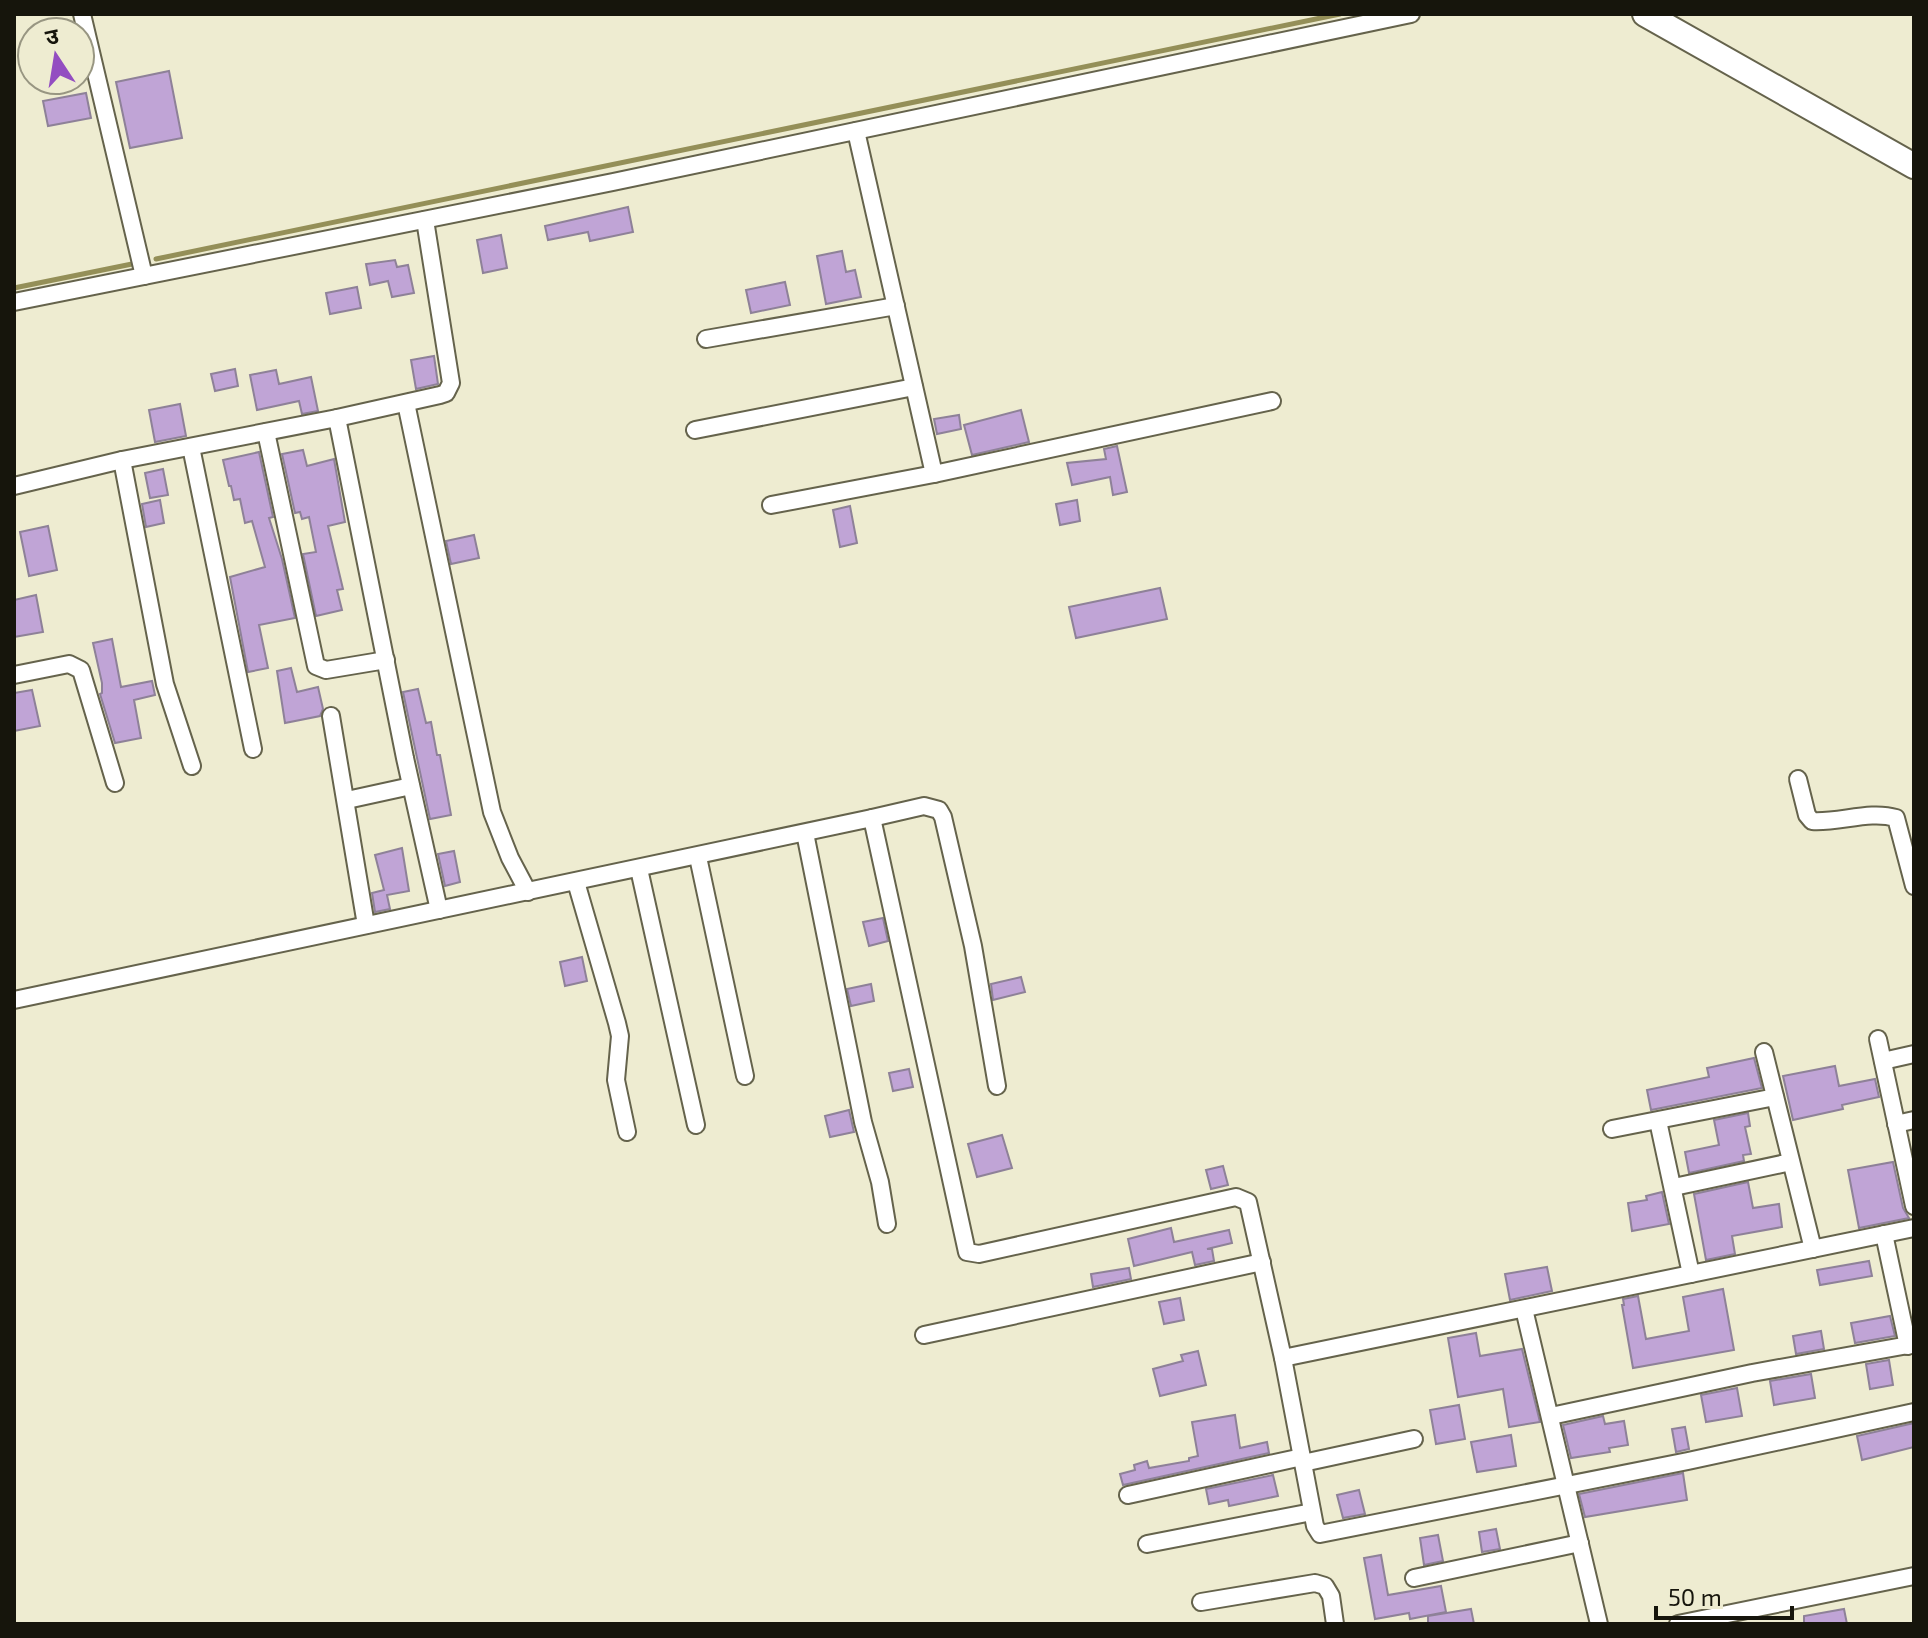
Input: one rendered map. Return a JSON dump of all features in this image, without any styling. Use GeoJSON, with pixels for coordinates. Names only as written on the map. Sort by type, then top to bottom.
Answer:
{"type":"FeatureCollection","features":[{"type":"Feature","properties":{"kind":"main road"},"geometry":{"type":"LineString","coordinates":[[1645,14],[1914,166]]}},
{"type":"Feature","properties":{"kind":"street"},"geometry":{"type":"LineString","coordinates":[[82,14],[144,276]]}},
{"type":"Feature","properties":{"kind":"street"},"geometry":{"type":"LineString","coordinates":[[14,302],[425,220],[1411,14]]}},
{"type":"Feature","properties":{"kind":"street"},"geometry":{"type":"LineString","coordinates":[[856,131],[934,474]]}},
{"type":"Feature","properties":{"kind":"street"},"geometry":{"type":"LineString","coordinates":[[14,486],[122,460],[337,418],[446,393],[451,383],[425,220]]}},
{"type":"Feature","properties":{"kind":"street"},"geometry":{"type":"LineString","coordinates":[[706,339],[896,306]]}},
{"type":"Feature","properties":{"kind":"street"},"geometry":{"type":"LineString","coordinates":[[695,430],[914,387]]}},
{"type":"Feature","properties":{"kind":"street"},"geometry":{"type":"LineString","coordinates":[[771,505],[934,474],[1272,401]]}},
{"type":"Feature","properties":{"kind":"street"},"geometry":{"type":"LineString","coordinates":[[406,403],[492,812],[510,858],[528,892]]}},
{"type":"Feature","properties":{"kind":"street"},"geometry":{"type":"LineString","coordinates":[[337,418],[439,910]]}},
{"type":"Feature","properties":{"kind":"street"},"geometry":{"type":"LineString","coordinates":[[266,432],[316,666],[326,670],[386,660]]}},
{"type":"Feature","properties":{"kind":"street"},"geometry":{"type":"LineString","coordinates":[[191,447],[253,749]]}},
{"type":"Feature","properties":{"kind":"street"},"geometry":{"type":"LineString","coordinates":[[122,460],[165,684],[192,766]]}},
{"type":"Feature","properties":{"kind":"street"},"geometry":{"type":"LineString","coordinates":[[14,675],[69,664],[81,670],[115,783]]}},
{"type":"Feature","properties":{"kind":"street"},"geometry":{"type":"LineString","coordinates":[[331,716],[366,925]]}},
{"type":"Feature","properties":{"kind":"street"},"geometry":{"type":"LineString","coordinates":[[1798,779],[1807,815],[1812,821],[1886,815],[1896,818],[1914,886]]}},
{"type":"Feature","properties":{"kind":"street"},"geometry":{"type":"LineString","coordinates":[[347,800],[411,786]]}},
{"type":"Feature","properties":{"kind":"street"},"geometry":{"type":"LineString","coordinates":[[14,1000],[698,857],[924,806],[939,810],[943,817],[973,946],[997,1086]]}},
{"type":"Feature","properties":{"kind":"street"},"geometry":{"type":"LineString","coordinates":[[872,818],[967,1252],[979,1254],[1236,1197],[1248,1202],[1283,1358],[1316,1531],[1325,1534],[1914,1412]]}},
{"type":"Feature","properties":{"kind":"street"},"geometry":{"type":"LineString","coordinates":[[805,833],[863,1122],[880,1182],[887,1224]]}},
{"type":"Feature","properties":{"kind":"street"},"geometry":{"type":"LineString","coordinates":[[698,857],[745,1076]]}},
{"type":"Feature","properties":{"kind":"street"},"geometry":{"type":"LineString","coordinates":[[639,869],[696,1125]]}},
{"type":"Feature","properties":{"kind":"street"},"geometry":{"type":"LineString","coordinates":[[576,882],[620,1036],[616,1080],[627,1132]]}},
{"type":"Feature","properties":{"kind":"street"},"geometry":{"type":"LineString","coordinates":[[1878,1039],[1914,1206]]}},
{"type":"Feature","properties":{"kind":"street"},"geometry":{"type":"LineString","coordinates":[[1764,1052],[1813,1249]]}},
{"type":"Feature","properties":{"kind":"street"},"geometry":{"type":"LineString","coordinates":[[1883,1061],[1914,1054]]}},
{"type":"Feature","properties":{"kind":"street"},"geometry":{"type":"LineString","coordinates":[[1612,1129],[1775,1097]]}},
{"type":"Feature","properties":{"kind":"street"},"geometry":{"type":"LineString","coordinates":[[1896,1124],[1914,1120]]}},
{"type":"Feature","properties":{"kind":"street"},"geometry":{"type":"LineString","coordinates":[[1658,1121],[1691,1274]]}},
{"type":"Feature","properties":{"kind":"street"},"geometry":{"type":"LineString","coordinates":[[1674,1187],[1791,1162]]}},
{"type":"Feature","properties":{"kind":"street"},"geometry":{"type":"LineString","coordinates":[[1283,1358],[1914,1228]]}},
{"type":"Feature","properties":{"kind":"street"},"geometry":{"type":"LineString","coordinates":[[1551,1416],[1752,1373],[1911,1345],[1884,1234]]}},
{"type":"Feature","properties":{"kind":"street"},"geometry":{"type":"LineString","coordinates":[[924,1335],[1262,1262]]}},
{"type":"Feature","properties":{"kind":"street"},"geometry":{"type":"LineString","coordinates":[[1524,1309],[1599,1624]]}},
{"type":"Feature","properties":{"kind":"street"},"geometry":{"type":"LineString","coordinates":[[1128,1495],[1414,1439]]}},
{"type":"Feature","properties":{"kind":"street"},"geometry":{"type":"LineString","coordinates":[[1147,1544],[1312,1512]]}},
{"type":"Feature","properties":{"kind":"street"},"geometry":{"type":"LineString","coordinates":[[1414,1578],[1580,1543]]}},
{"type":"Feature","properties":{"kind":"street"},"geometry":{"type":"LineString","coordinates":[[1678,1624],[1914,1576]]}},
{"type":"Feature","properties":{"kind":"street"},"geometry":{"type":"LineString","coordinates":[[1201,1602],[1315,1583],[1325,1586],[1331,1596],[1335,1624]]}},
{"type":"Feature","properties":{"kind":"building"},"geometry":{"type":"Polygon","coordinates":[[[169,71],[182,138],[130,148],[116,82],[169,71]]]}},
{"type":"Feature","properties":{"kind":"building"},"geometry":{"type":"Polygon","coordinates":[[[87,96],[91,118],[48,126],[43,101],[87,96]]]}},
{"type":"Feature","properties":{"kind":"building"},"geometry":{"type":"Polygon","coordinates":[[[628,207],[633,232],[590,241],[588,232],[548,240],[545,226],[628,207]]]}},
{"type":"Feature","properties":{"kind":"building"},"geometry":{"type":"Polygon","coordinates":[[[501,235],[507,268],[483,273],[477,240],[501,235]]]}},
{"type":"Feature","properties":{"kind":"building"},"geometry":{"type":"Polygon","coordinates":[[[842,251],[846,272],[855,270],[861,297],[826,304],[817,256],[842,251]]]}},
{"type":"Feature","properties":{"kind":"building"},"geometry":{"type":"Polygon","coordinates":[[[395,260],[397,267],[408,265],[414,293],[392,297],[388,281],[370,285],[366,264],[395,260]]]}},
{"type":"Feature","properties":{"kind":"building"},"geometry":{"type":"Polygon","coordinates":[[[785,282],[790,305],[751,313],[746,290],[785,282]]]}},
{"type":"Feature","properties":{"kind":"building"},"geometry":{"type":"Polygon","coordinates":[[[357,287],[361,308],[330,314],[326,293],[357,287]]]}},
{"type":"Feature","properties":{"kind":"building"},"geometry":{"type":"Polygon","coordinates":[[[434,356],[438,384],[416,389],[411,360],[434,356]]]}},
{"type":"Feature","properties":{"kind":"building"},"geometry":{"type":"Polygon","coordinates":[[[235,369],[238,386],[215,391],[211,374],[235,369]]]}},
{"type":"Feature","properties":{"kind":"building"},"geometry":{"type":"Polygon","coordinates":[[[276,370],[279,384],[311,377],[318,411],[302,414],[299,401],[257,410],[250,375],[276,370]]]}},
{"type":"Feature","properties":{"kind":"building"},"geometry":{"type":"Polygon","coordinates":[[[180,404],[186,436],[155,442],[149,410],[180,404]]]}},
{"type":"Feature","properties":{"kind":"building"},"geometry":{"type":"Polygon","coordinates":[[[1021,410],[1029,442],[972,455],[964,425],[1021,410]]]}},
{"type":"Feature","properties":{"kind":"building"},"geometry":{"type":"Polygon","coordinates":[[[959,415],[961,429],[937,434],[934,419],[959,415]]]}},
{"type":"Feature","properties":{"kind":"building"},"geometry":{"type":"Polygon","coordinates":[[[1117,446],[1127,492],[1113,495],[1110,477],[1072,485],[1067,463],[1106,459],[1104,449],[1117,446]]]}},
{"type":"Feature","properties":{"kind":"building"},"geometry":{"type":"Polygon","coordinates":[[[303,450],[307,466],[334,459],[345,522],[328,526],[343,589],[337,590],[342,610],[316,616],[303,554],[316,552],[309,517],[302,519],[300,512],[295,513],[282,454],[303,450]]]}},
{"type":"Feature","properties":{"kind":"building"},"geometry":{"type":"Polygon","coordinates":[[[259,452],[273,517],[269,518],[295,618],[259,625],[268,668],[248,672],[230,577],[265,567],[252,521],[245,523],[240,499],[234,500],[223,460],[259,452]]]}},
{"type":"Feature","properties":{"kind":"building"},"geometry":{"type":"Polygon","coordinates":[[[163,469],[168,495],[150,498],[145,473],[163,469]]]}},
{"type":"Feature","properties":{"kind":"building"},"geometry":{"type":"Polygon","coordinates":[[[160,500],[164,523],[146,527],[142,504],[160,500]]]}},
{"type":"Feature","properties":{"kind":"building"},"geometry":{"type":"Polygon","coordinates":[[[1077,500],[1080,521],[1060,525],[1056,504],[1077,500]]]}},
{"type":"Feature","properties":{"kind":"building"},"geometry":{"type":"Polygon","coordinates":[[[850,506],[857,543],[840,547],[833,510],[850,506]]]}},
{"type":"Feature","properties":{"kind":"building"},"geometry":{"type":"Polygon","coordinates":[[[48,526],[57,570],[29,576],[20,532],[48,526]]]}},
{"type":"Feature","properties":{"kind":"building"},"geometry":{"type":"Polygon","coordinates":[[[474,535],[479,558],[451,564],[446,541],[474,535]]]}},
{"type":"Feature","properties":{"kind":"building"},"geometry":{"type":"Polygon","coordinates":[[[1160,588],[1167,619],[1076,638],[1069,607],[1160,588]]]}},
{"type":"Feature","properties":{"kind":"building"},"geometry":{"type":"Polygon","coordinates":[[[36,595],[43,632],[14,637],[14,600],[36,595]]]}},
{"type":"Feature","properties":{"kind":"building"},"geometry":{"type":"Polygon","coordinates":[[[112,639],[121,687],[152,681],[155,695],[134,700],[141,738],[115,743],[100,694],[102,683],[93,643],[112,639]]]}},
{"type":"Feature","properties":{"kind":"building"},"geometry":{"type":"Polygon","coordinates":[[[291,668],[297,692],[318,687],[323,709],[320,716],[285,723],[277,671],[291,668]]]}},
{"type":"Feature","properties":{"kind":"building"},"geometry":{"type":"Polygon","coordinates":[[[418,689],[426,723],[431,722],[437,755],[440,755],[451,815],[430,819],[403,692],[418,689]]]}},
{"type":"Feature","properties":{"kind":"building"},"geometry":{"type":"Polygon","coordinates":[[[32,690],[40,726],[14,731],[14,693],[32,690]]]}},
{"type":"Feature","properties":{"kind":"building"},"geometry":{"type":"Polygon","coordinates":[[[402,848],[409,891],[387,895],[390,909],[375,912],[372,893],[384,890],[375,855],[402,848]]]}},
{"type":"Feature","properties":{"kind":"building"},"geometry":{"type":"Polygon","coordinates":[[[454,851],[460,882],[445,886],[438,854],[454,851]]]}},
{"type":"Feature","properties":{"kind":"building"},"geometry":{"type":"Polygon","coordinates":[[[883,918],[888,941],[869,946],[863,922],[883,918]]]}},
{"type":"Feature","properties":{"kind":"building"},"geometry":{"type":"Polygon","coordinates":[[[582,957],[587,981],[565,986],[560,962],[582,957]]]}},
{"type":"Feature","properties":{"kind":"building"},"geometry":{"type":"Polygon","coordinates":[[[1021,977],[1025,992],[993,1000],[991,984],[1021,977]]]}},
{"type":"Feature","properties":{"kind":"building"},"geometry":{"type":"Polygon","coordinates":[[[871,984],[874,1001],[851,1006],[847,989],[871,984]]]}},
{"type":"Feature","properties":{"kind":"building"},"geometry":{"type":"Polygon","coordinates":[[[1754,1058],[1762,1088],[1651,1110],[1647,1090],[1709,1077],[1707,1068],[1754,1058]]]}},
{"type":"Feature","properties":{"kind":"building"},"geometry":{"type":"Polygon","coordinates":[[[1835,1066],[1839,1086],[1875,1079],[1879,1097],[1793,1120],[1783,1076],[1835,1066]]]}},
{"type":"Feature","properties":{"kind":"building"},"geometry":{"type":"Polygon","coordinates":[[[909,1069],[913,1087],[893,1091],[889,1073],[909,1069]]]}},
{"type":"Feature","properties":{"kind":"building"},"geometry":{"type":"Polygon","coordinates":[[[849,1110],[854,1132],[830,1137],[825,1116],[849,1110]]]}},
{"type":"Feature","properties":{"kind":"building"},"geometry":{"type":"Polygon","coordinates":[[[1748,1113],[1750,1126],[1745,1127],[1751,1154],[1743,1155],[1744,1161],[1689,1173],[1685,1152],[1719,1145],[1714,1120],[1748,1113]]]}},
{"type":"Feature","properties":{"kind":"building"},"geometry":{"type":"Polygon","coordinates":[[[1002,1135],[1012,1168],[977,1177],[968,1144],[1002,1135]]]}},
{"type":"Feature","properties":{"kind":"building"},"geometry":{"type":"Polygon","coordinates":[[[1893,1162],[1903,1208],[1909,1218],[1859,1228],[1848,1170],[1893,1162]]]}},
{"type":"Feature","properties":{"kind":"building"},"geometry":{"type":"Polygon","coordinates":[[[1223,1166],[1228,1185],[1211,1189],[1206,1170],[1223,1166]]]}},
{"type":"Feature","properties":{"kind":"building"},"geometry":{"type":"Polygon","coordinates":[[[1748,1182],[1753,1208],[1779,1204],[1782,1227],[1732,1236],[1735,1254],[1706,1260],[1694,1194],[1748,1182]]]}},
{"type":"Feature","properties":{"kind":"building"},"geometry":{"type":"Polygon","coordinates":[[[1662,1192],[1669,1224],[1632,1231],[1628,1203],[1647,1200],[1646,1196],[1662,1192]]]}},
{"type":"Feature","properties":{"kind":"building"},"geometry":{"type":"Polygon","coordinates":[[[1171,1228],[1174,1242],[1229,1230],[1232,1243],[1207,1249],[1212,1249],[1214,1261],[1195,1265],[1192,1252],[1134,1266],[1128,1239],[1171,1228]]]}},
{"type":"Feature","properties":{"kind":"building"},"geometry":{"type":"Polygon","coordinates":[[[1869,1261],[1872,1276],[1820,1285],[1817,1270],[1869,1261]]]}},
{"type":"Feature","properties":{"kind":"building"},"geometry":{"type":"Polygon","coordinates":[[[1547,1267],[1552,1291],[1510,1300],[1505,1274],[1547,1267]]]}},
{"type":"Feature","properties":{"kind":"building"},"geometry":{"type":"Polygon","coordinates":[[[1129,1268],[1131,1279],[1093,1287],[1091,1274],[1129,1268]]]}},
{"type":"Feature","properties":{"kind":"building"},"geometry":{"type":"Polygon","coordinates":[[[1723,1289],[1734,1350],[1633,1368],[1623,1299],[1638,1296],[1646,1339],[1689,1331],[1683,1297],[1723,1289]]]}},
{"type":"Feature","properties":{"kind":"building"},"geometry":{"type":"Polygon","coordinates":[[[1180,1298],[1184,1320],[1164,1324],[1159,1302],[1180,1298]]]}},
{"type":"Feature","properties":{"kind":"building"},"geometry":{"type":"Polygon","coordinates":[[[1890,1316],[1895,1336],[1855,1343],[1851,1323],[1890,1316]]]}},
{"type":"Feature","properties":{"kind":"building"},"geometry":{"type":"Polygon","coordinates":[[[1821,1331],[1824,1349],[1796,1354],[1793,1336],[1821,1331]]]}},
{"type":"Feature","properties":{"kind":"building"},"geometry":{"type":"Polygon","coordinates":[[[1476,1333],[1480,1356],[1522,1349],[1540,1422],[1509,1427],[1503,1389],[1458,1397],[1448,1338],[1476,1333]]]}},
{"type":"Feature","properties":{"kind":"building"},"geometry":{"type":"Polygon","coordinates":[[[1198,1351],[1206,1385],[1160,1396],[1153,1369],[1183,1361],[1181,1355],[1198,1351]]]}},
{"type":"Feature","properties":{"kind":"building"},"geometry":{"type":"Polygon","coordinates":[[[1889,1360],[1893,1385],[1870,1389],[1866,1364],[1889,1360]]]}},
{"type":"Feature","properties":{"kind":"building"},"geometry":{"type":"Polygon","coordinates":[[[1811,1374],[1815,1398],[1774,1405],[1770,1381],[1811,1374]]]}},
{"type":"Feature","properties":{"kind":"building"},"geometry":{"type":"Polygon","coordinates":[[[1737,1388],[1742,1416],[1706,1422],[1701,1395],[1737,1388]]]}},
{"type":"Feature","properties":{"kind":"building"},"geometry":{"type":"Polygon","coordinates":[[[1459,1405],[1465,1439],[1436,1444],[1430,1410],[1459,1405]]]}},
{"type":"Feature","properties":{"kind":"building"},"geometry":{"type":"Polygon","coordinates":[[[1235,1415],[1240,1448],[1267,1442],[1269,1453],[1123,1485],[1120,1474],[1135,1470],[1134,1465],[1147,1461],[1149,1468],[1189,1461],[1189,1458],[1198,1456],[1192,1422],[1235,1415]]]}},
{"type":"Feature","properties":{"kind":"building"},"geometry":{"type":"Polygon","coordinates":[[[1603,1416],[1605,1424],[1624,1421],[1628,1445],[1609,1448],[1610,1452],[1571,1458],[1563,1425],[1603,1416]]]}},
{"type":"Feature","properties":{"kind":"building"},"geometry":{"type":"Polygon","coordinates":[[[1914,1423],[1914,1447],[1862,1460],[1857,1436],[1914,1423]]]}},
{"type":"Feature","properties":{"kind":"building"},"geometry":{"type":"Polygon","coordinates":[[[1685,1427],[1689,1449],[1676,1452],[1672,1429],[1685,1427]]]}},
{"type":"Feature","properties":{"kind":"building"},"geometry":{"type":"Polygon","coordinates":[[[1511,1435],[1516,1466],[1477,1472],[1471,1442],[1511,1435]]]}},
{"type":"Feature","properties":{"kind":"building"},"geometry":{"type":"Polygon","coordinates":[[[1683,1473],[1687,1500],[1585,1517],[1579,1494],[1683,1473]]]}},
{"type":"Feature","properties":{"kind":"building"},"geometry":{"type":"Polygon","coordinates":[[[1273,1475],[1278,1496],[1229,1506],[1228,1500],[1209,1504],[1206,1489],[1273,1475]]]}},
{"type":"Feature","properties":{"kind":"building"},"geometry":{"type":"Polygon","coordinates":[[[1359,1490],[1365,1514],[1343,1518],[1337,1495],[1359,1490]]]}},
{"type":"Feature","properties":{"kind":"building"},"geometry":{"type":"Polygon","coordinates":[[[1496,1529],[1500,1549],[1482,1552],[1479,1532],[1496,1529]]]}},
{"type":"Feature","properties":{"kind":"building"},"geometry":{"type":"Polygon","coordinates":[[[1438,1535],[1443,1561],[1424,1565],[1420,1538],[1438,1535]]]}},
{"type":"Feature","properties":{"kind":"building"},"geometry":{"type":"Polygon","coordinates":[[[1381,1555],[1388,1595],[1441,1586],[1446,1612],[1410,1619],[1409,1613],[1375,1619],[1364,1558],[1381,1555]]]}},
{"type":"Feature","properties":{"kind":"building"},"geometry":{"type":"Polygon","coordinates":[[[1471,1609],[1474,1624],[1428,1624],[1428,1616],[1471,1609]]]}},
{"type":"Feature","properties":{"kind":"building"},"geometry":{"type":"Polygon","coordinates":[[[1844,1609],[1847,1624],[1804,1624],[1804,1616],[1844,1609]]]}},
{"type":"Feature","properties":{"kind":"waterway"},"geometry":{"type":"LineString","coordinates":[[156,259],[1340,14]]}},
{"type":"Feature","properties":{"kind":"waterway"},"geometry":{"type":"LineString","coordinates":[[14,288],[132,264]]}}]}
